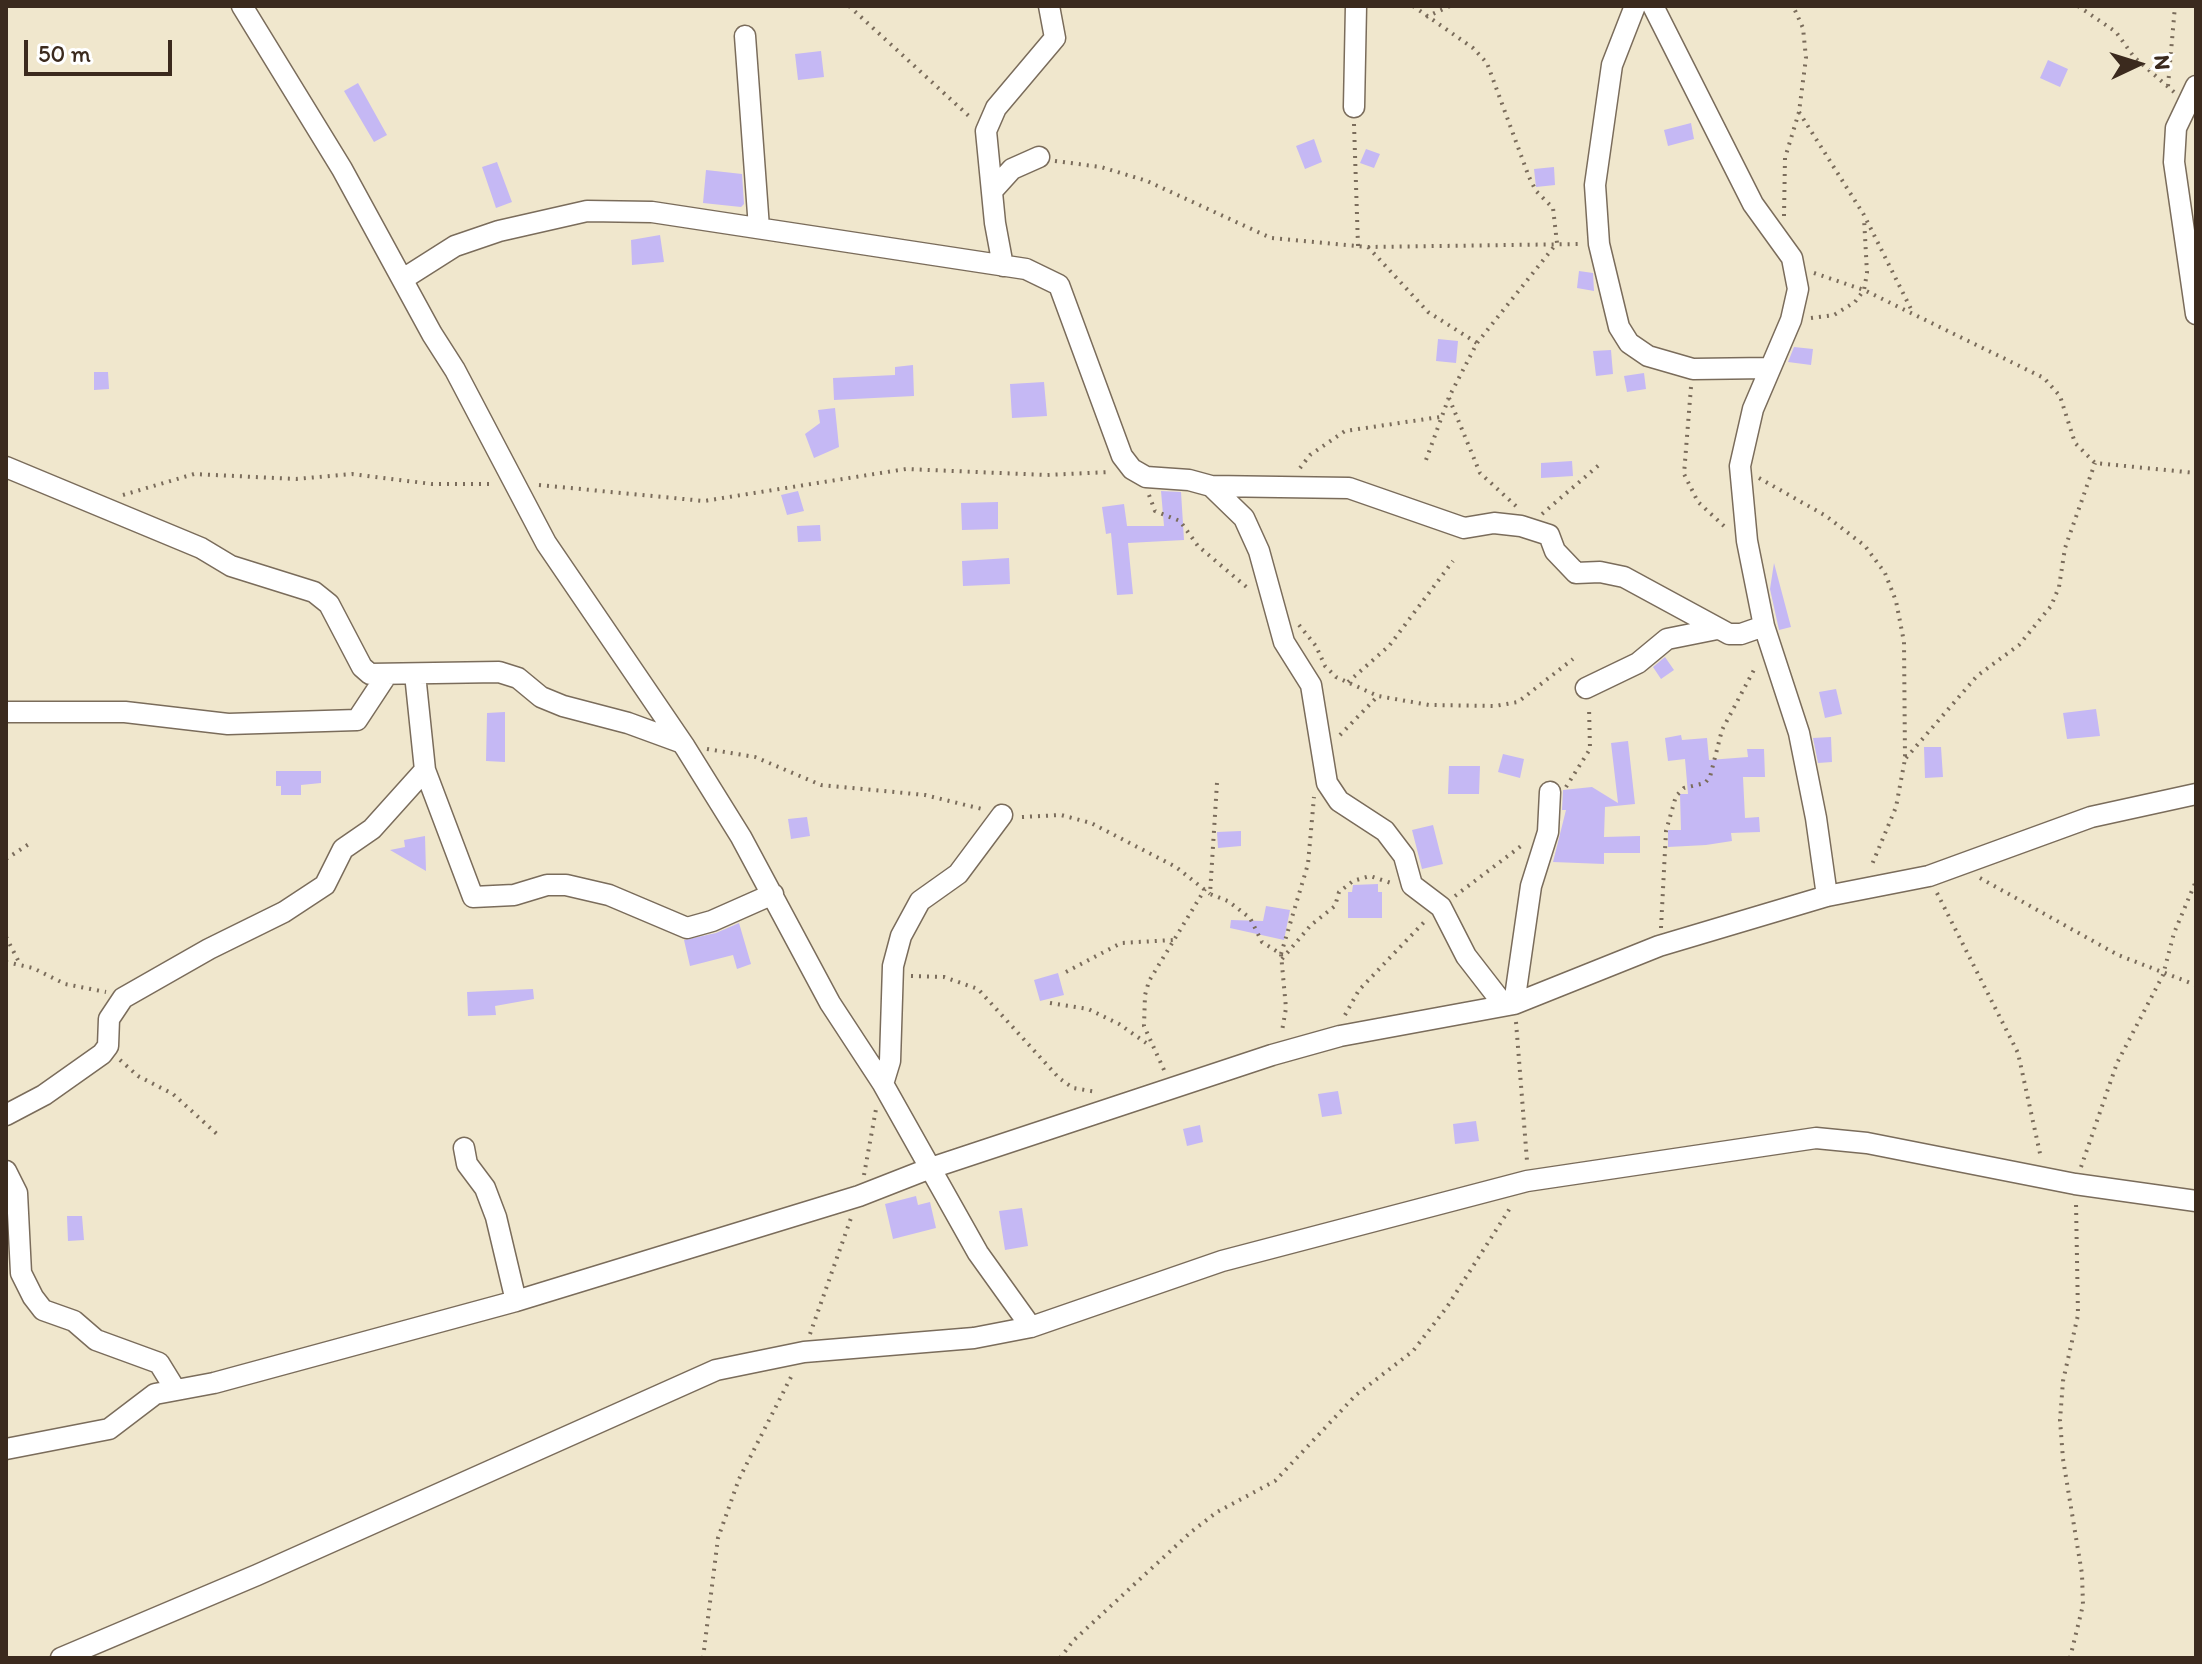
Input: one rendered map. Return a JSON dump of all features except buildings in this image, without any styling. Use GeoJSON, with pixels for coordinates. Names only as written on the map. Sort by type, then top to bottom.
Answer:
{"type":"FeatureCollection","features":[{"type":"Feature","properties":{"kind":"street"},"geometry":{"type":"LineString","coordinates":[[242,6],[342,169],[558,563],[683,744],[773,894],[830,1003],[883,1084],[928,1169],[999,1286],[1031,1327]]}},
{"type":"Feature","properties":{"kind":"street"},"geometry":{"type":"LineString","coordinates":[[1003,266],[986,131],[996,108],[1055,38],[1049,6]]}},
{"type":"Feature","properties":{"kind":"street"},"geometry":{"type":"LineString","coordinates":[[1354,107],[1356,6]]}},
{"type":"Feature","properties":{"kind":"street"},"geometry":{"type":"LineString","coordinates":[[1635,6],[1612,65],[1595,185],[1599,244],[1616,317],[1624,337],[1648,356],[1693,369],[1768,368]]}},
{"type":"Feature","properties":{"kind":"street"},"geometry":{"type":"LineString","coordinates":[[1653,6],[1753,204],[1786,250],[1798,289],[1791,320],[1768,368],[1744,437],[1740,466],[1747,541],[1767,634],[1799,733],[1827,896]]}},
{"type":"Feature","properties":{"kind":"street"},"geometry":{"type":"LineString","coordinates":[[745,36],[759,228]]}},
{"type":"Feature","properties":{"kind":"street"},"geometry":{"type":"LineString","coordinates":[[2196,86],[2176,128],[2174,162],[2196,314]]}},
{"type":"Feature","properties":{"kind":"street"},"geometry":{"type":"LineString","coordinates":[[993,190],[1012,169],[1039,157]]}},
{"type":"Feature","properties":{"kind":"street"},"geometry":{"type":"LineString","coordinates":[[403,279],[455,246],[499,231],[587,211],[652,212],[1026,269],[1059,285],[1115,439],[1139,473],[1211,486],[1349,488],[1464,528],[1494,523],[1549,535],[1555,551],[1576,573],[1600,572],[1624,577],[1717,629],[1741,634],[1767,634]]}},
{"type":"Feature","properties":{"kind":"street"},"geometry":{"type":"LineString","coordinates":[[6,467],[201,548],[231,566],[314,592],[329,604],[362,667],[370,674],[499,672],[518,678],[541,697],[563,706],[628,723],[683,744]]}},
{"type":"Feature","properties":{"kind":"street"},"geometry":{"type":"LineString","coordinates":[[1211,486],[1244,518],[1259,551],[1284,642],[1311,685],[1327,783],[1339,801],[1385,831],[1404,856],[1412,885],[1441,907],[1466,956],[1509,1004]]}},
{"type":"Feature","properties":{"kind":"street"},"geometry":{"type":"LineString","coordinates":[[1586,688],[1638,663],[1667,639],[1717,629]]}},
{"type":"Feature","properties":{"kind":"street"},"geometry":{"type":"LineString","coordinates":[[415,674],[425,770],[473,897],[514,895],[547,885],[566,885],[609,895],[687,928],[712,921],[773,894]]}},
{"type":"Feature","properties":{"kind":"street"},"geometry":{"type":"LineString","coordinates":[[6,712],[125,712],[228,724],[357,720],[386,676]]}},
{"type":"Feature","properties":{"kind":"street"},"geometry":{"type":"LineString","coordinates":[[6,1115],[87,1067],[108,1046],[109,1019],[123,998],[209,949],[284,912],[323,887],[343,849],[372,829],[425,770]]}},
{"type":"Feature","properties":{"kind":"street"},"geometry":{"type":"LineString","coordinates":[[1509,1004],[1531,886],[1548,832],[1550,792]]}},
{"type":"Feature","properties":{"kind":"street"},"geometry":{"type":"LineString","coordinates":[[6,1449],[109,1429],[155,1394],[214,1383],[516,1301],[859,1196],[928,1169],[1272,1055],[1340,1036],[1509,1004],[1659,946],[1827,896],[1855,893],[1961,867],[2091,817],[2196,794]]}},
{"type":"Feature","properties":{"kind":"street"},"geometry":{"type":"LineString","coordinates":[[883,1084],[893,1034],[896,951],[910,915],[932,891],[958,874],[1002,815]]}},
{"type":"Feature","properties":{"kind":"street"},"geometry":{"type":"LineString","coordinates":[[61,1658],[257,1575],[716,1370],[804,1352],[974,1338],[1031,1327],[1222,1261],[1527,1181],[1816,1138],[1867,1143],[2075,1184],[2196,1201]]}},
{"type":"Feature","properties":{"kind":"street"},"geometry":{"type":"LineString","coordinates":[[464,1148],[467,1164],[485,1188],[496,1217],[516,1301]]}},
{"type":"Feature","properties":{"kind":"street"},"geometry":{"type":"LineString","coordinates":[[6,1171],[17,1193],[21,1273],[43,1310],[74,1321],[96,1340],[159,1363],[175,1389]]}},
{"type":"Feature","properties":{"kind":"path"},"geometry":{"type":"LineString","coordinates":[[849,6],[944,96],[986,131]]}},
{"type":"Feature","properties":{"kind":"path"},"geometry":{"type":"LineString","coordinates":[[1413,6],[1473,48],[1487,63],[1529,177],[1536,191],[1553,208],[1557,243],[1477,343],[1440,416],[1426,460]]}},
{"type":"Feature","properties":{"kind":"path"},"geometry":{"type":"LineString","coordinates":[[1426,17],[1450,6]]}},
{"type":"Feature","properties":{"kind":"path"},"geometry":{"type":"LineString","coordinates":[[1793,6],[1803,28],[1805,42],[1799,112],[1785,158],[1786,250],[1812,272],[1864,290],[2044,378],[2060,396],[2075,443],[2095,463],[2196,473]]}},
{"type":"Feature","properties":{"kind":"path"},"geometry":{"type":"LineString","coordinates":[[2078,6],[2116,32],[2134,57],[2185,105]]}},
{"type":"Feature","properties":{"kind":"path"},"geometry":{"type":"LineString","coordinates":[[2168,86],[2175,6]]}},
{"type":"Feature","properties":{"kind":"path"},"geometry":{"type":"LineString","coordinates":[[1354,107],[1358,246]]}},
{"type":"Feature","properties":{"kind":"path"},"geometry":{"type":"LineString","coordinates":[[1799,112],[1864,215],[1913,313]]}},
{"type":"Feature","properties":{"kind":"path"},"geometry":{"type":"LineString","coordinates":[[1039,157],[1101,167],[1147,181],[1271,238],[1368,247],[1599,244]]}},
{"type":"Feature","properties":{"kind":"path"},"geometry":{"type":"LineString","coordinates":[[1791,320],[1834,315],[1855,302],[1864,290],[1867,273],[1864,215]]}},
{"type":"Feature","properties":{"kind":"path"},"geometry":{"type":"LineString","coordinates":[[1368,247],[1428,312],[1477,343]]}},
{"type":"Feature","properties":{"kind":"path"},"geometry":{"type":"LineString","coordinates":[[1693,369],[1684,474],[1698,502],[1716,520],[1747,541]]}},
{"type":"Feature","properties":{"kind":"path"},"geometry":{"type":"LineString","coordinates":[[1449,397],[1480,473],[1520,511]]}},
{"type":"Feature","properties":{"kind":"path"},"geometry":{"type":"LineString","coordinates":[[1286,485],[1310,455],[1345,431],[1440,416]]}},
{"type":"Feature","properties":{"kind":"path"},"geometry":{"type":"LineString","coordinates":[[1905,759],[1968,686],[2019,645],[2051,606],[2059,587],[2065,548],[2095,463]]}},
{"type":"Feature","properties":{"kind":"path"},"geometry":{"type":"LineString","coordinates":[[1549,535],[1534,521],[1599,465]]}},
{"type":"Feature","properties":{"kind":"path"},"geometry":{"type":"LineString","coordinates":[[1740,466],[1826,516],[1865,546],[1885,573],[1896,601],[1904,642],[1905,759],[1896,807],[1878,855],[1855,893]]}},
{"type":"Feature","properties":{"kind":"path"},"geometry":{"type":"LineString","coordinates":[[87,499],[129,494],[194,474],[296,479],[352,474],[432,484],[514,483],[704,501],[906,469],[1047,475],[1139,473],[1155,511],[1180,521],[1198,546],[1307,632],[1329,672],[1378,696],[1429,705],[1495,706],[1518,702],[1573,659]]}},
{"type":"Feature","properties":{"kind":"path"},"geometry":{"type":"LineString","coordinates":[[1348,682],[1389,646],[1453,561]]}},
{"type":"Feature","properties":{"kind":"path"},"geometry":{"type":"LineString","coordinates":[[1659,946],[1666,831],[1676,796],[1684,788],[1705,783],[1710,777],[1722,730],[1767,634]]}},
{"type":"Feature","properties":{"kind":"path"},"geometry":{"type":"LineString","coordinates":[[1272,1055],[1286,1019],[1280,957],[1306,877],[1313,800],[1322,757],[1378,696]]}},
{"type":"Feature","properties":{"kind":"path"},"geometry":{"type":"LineString","coordinates":[[1550,792],[1563,791],[1579,772],[1590,749],[1592,725]]}},
{"type":"Feature","properties":{"kind":"path"},"geometry":{"type":"LineString","coordinates":[[683,744],[755,757],[821,785],[925,795],[1002,815],[1079,818],[1176,867],[1210,894],[1228,901],[1250,918],[1262,942],[1280,957]]}},
{"type":"Feature","properties":{"kind":"path"},"geometry":{"type":"LineString","coordinates":[[1210,894],[1217,783]]}},
{"type":"Feature","properties":{"kind":"path"},"geometry":{"type":"LineString","coordinates":[[6,859],[32,842]]}},
{"type":"Feature","properties":{"kind":"path"},"geometry":{"type":"LineString","coordinates":[[1961,867],[2118,955],[2163,975],[2196,985]]}},
{"type":"Feature","properties":{"kind":"path"},"geometry":{"type":"LineString","coordinates":[[1280,957],[1335,906],[1339,892],[1353,881],[1370,876],[1395,885]]}},
{"type":"Feature","properties":{"kind":"path"},"geometry":{"type":"LineString","coordinates":[[1929,876],[2018,1053],[2045,1176]]}},
{"type":"Feature","properties":{"kind":"path"},"geometry":{"type":"LineString","coordinates":[[2070,1658],[2083,1605],[2082,1574],[2063,1459],[2060,1420],[2063,1381],[2078,1315],[2075,1184],[2117,1063],[2163,975],[2174,933],[2196,881]]}},
{"type":"Feature","properties":{"kind":"path"},"geometry":{"type":"LineString","coordinates":[[1176,1087],[1151,1046],[1144,1026],[1145,995],[1173,940],[1205,889]]}},
{"type":"Feature","properties":{"kind":"path"},"geometry":{"type":"LineString","coordinates":[[6,937],[20,964]]}},
{"type":"Feature","properties":{"kind":"path"},"geometry":{"type":"LineString","coordinates":[[1066,972],[1121,943],[1173,940]]}},
{"type":"Feature","properties":{"kind":"path"},"geometry":{"type":"LineString","coordinates":[[13,950],[6,962],[20,964],[65,984],[123,998]]}},
{"type":"Feature","properties":{"kind":"path"},"geometry":{"type":"LineString","coordinates":[[893,975],[944,977],[978,989],[1059,1078],[1073,1088],[1104,1093]]}},
{"type":"Feature","properties":{"kind":"path"},"geometry":{"type":"LineString","coordinates":[[1050,1003],[1088,1009],[1119,1024],[1151,1046]]}},
{"type":"Feature","properties":{"kind":"path"},"geometry":{"type":"LineString","coordinates":[[1060,1658],[1074,1640],[1191,1532],[1217,1512],[1275,1481],[1356,1395],[1413,1351],[1447,1307],[1527,1181],[1524,1092],[1509,1004]]}},
{"type":"Feature","properties":{"kind":"path"},"geometry":{"type":"LineString","coordinates":[[108,1046],[138,1076],[173,1094],[218,1135]]}},
{"type":"Feature","properties":{"kind":"path"},"geometry":{"type":"LineString","coordinates":[[703,1658],[718,1538],[739,1479],[804,1352],[859,1196],[883,1084]]}}]}
